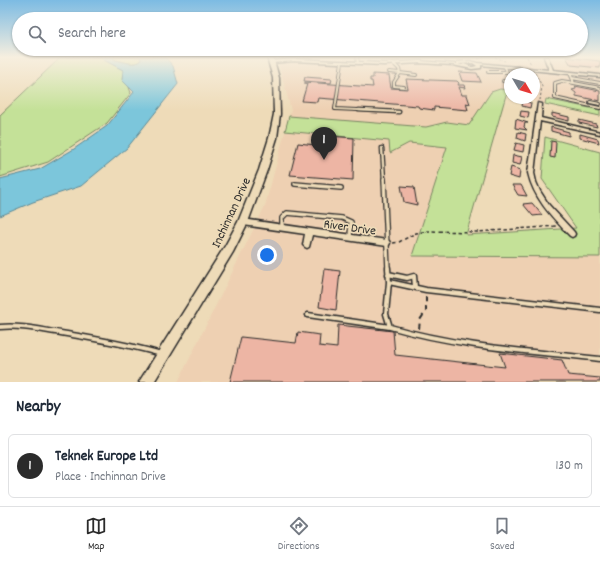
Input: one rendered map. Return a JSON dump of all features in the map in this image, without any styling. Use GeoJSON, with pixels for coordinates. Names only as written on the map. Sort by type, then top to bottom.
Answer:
{"type":"FeatureCollection","features":[{"type":"Feature","properties":{"kind":"street","name":"Inchinnan Drive"},"geometry":{"type":"LineString","coordinates":[[146,382],[229,249],[243,222],[263,170],[273,138],[277,114],[275,75]]}},
{"type":"Feature","properties":{"kind":"street"},"geometry":{"type":"LineString","coordinates":[[588,75],[600,76]]}},
{"type":"Feature","properties":{"kind":"street"},"geometry":{"type":"LineString","coordinates":[[540,104],[531,173],[533,184],[540,197],[572,234]]}},
{"type":"Feature","properties":{"kind":"street"},"geometry":{"type":"LineString","coordinates":[[539,118],[600,133]]}},
{"type":"Feature","properties":{"kind":"street","name":"River Drive"},"geometry":{"type":"LineString","coordinates":[[243,222],[387,243]]}},
{"type":"Feature","properties":{"kind":"street","name":"River Drive"},"geometry":{"type":"LineString","coordinates":[[307,245],[309,232]]}},
{"type":"Feature","properties":{"kind":"lane"},"geometry":{"type":"LineString","coordinates":[[340,75],[335,109],[399,112]]}},
{"type":"Feature","properties":{"kind":"lane"},"geometry":{"type":"LineString","coordinates":[[399,75],[394,82],[394,86],[404,87]]}},
{"type":"Feature","properties":{"kind":"lane"},"geometry":{"type":"LineString","coordinates":[[571,75],[574,82]]}},
{"type":"Feature","properties":{"kind":"lane"},"geometry":{"type":"LineString","coordinates":[[572,78],[600,83]]}},
{"type":"Feature","properties":{"kind":"lane"},"geometry":{"type":"LineString","coordinates":[[600,88],[574,82],[555,82],[554,96],[555,98],[600,108]]}},
{"type":"Feature","properties":{"kind":"lane"},"geometry":{"type":"LineString","coordinates":[[590,102],[600,104]]}},
{"type":"Feature","properties":{"kind":"lane"},"geometry":{"type":"LineString","coordinates":[[382,148],[389,282],[386,314],[390,326]]}},
{"type":"Feature","properties":{"kind":"lane"},"geometry":{"type":"LineString","coordinates":[[295,184],[341,188]]}},
{"type":"Feature","properties":{"kind":"lane"},"geometry":{"type":"LineString","coordinates":[[282,228],[282,218],[287,213],[342,218],[351,222],[350,238]]}},
{"type":"Feature","properties":{"kind":"lane"},"geometry":{"type":"LineString","coordinates":[[388,274],[407,278],[414,276],[416,287]]}},
{"type":"Feature","properties":{"kind":"lane"},"geometry":{"type":"LineString","coordinates":[[389,282],[426,290],[600,310]]}},
{"type":"Feature","properties":{"kind":"lane"},"geometry":{"type":"LineString","coordinates":[[308,315],[390,326],[422,336],[478,347],[600,359]]}},
{"type":"Feature","properties":{"kind":"lane"},"geometry":{"type":"LineString","coordinates":[[0,327],[16,326],[91,338],[144,348],[163,354]]}},
{"type":"Feature","properties":{"kind":"path"},"geometry":{"type":"LineString","coordinates":[[540,82],[542,86],[540,104]]}},
{"type":"Feature","properties":{"kind":"path"},"geometry":{"type":"LineString","coordinates":[[387,243],[400,242],[416,233],[429,231],[477,232],[564,225]]}},
{"type":"Feature","properties":{"kind":"path"},"geometry":{"type":"LineString","coordinates":[[422,336],[418,327],[420,320],[426,311],[426,290]]}},
{"type":"Feature","properties":{"kind":"shaded area"},"geometry":{"type":"Polygon","coordinates":[[[282,75],[504,75],[504,102],[466,234],[577,228],[600,225],[600,382],[178,382],[265,206],[291,110],[282,75]]]}},
{"type":"Feature","properties":{"kind":"shaded area"},"geometry":{"type":"Polygon","coordinates":[[[540,75],[600,75],[600,116],[540,103],[540,75]]]}},
{"type":"Feature","properties":{"kind":"green space"},"geometry":{"type":"Polygon","coordinates":[[[42,75],[125,75],[131,93],[107,123],[48,162],[0,177],[0,115],[42,75]]]}},
{"type":"Feature","properties":{"kind":"green space"},"geometry":{"type":"Polygon","coordinates":[[[504,89],[504,102],[466,235],[576,228],[542,179],[545,137],[600,152],[600,257],[412,256],[447,147],[409,143],[390,153],[389,141],[285,131],[289,116],[426,127],[447,122],[469,125],[491,92],[504,89]]]}},
{"type":"Feature","properties":{"kind":"green space"},"geometry":{"type":"Polygon","coordinates":[[[546,99],[600,110],[600,116],[545,104],[546,99]]]}},
{"type":"Feature","properties":{"kind":"water"},"geometry":{"type":"Polygon","coordinates":[[[123,75],[175,75],[178,84],[127,148],[81,186],[33,202],[0,216],[0,179],[40,169],[74,149],[107,126],[134,92],[122,80],[123,75]]]}},
{"type":"Feature","properties":{"kind":"building"},"geometry":{"type":"Polygon","coordinates":[[[373,75],[389,75],[391,88],[408,89],[406,79],[457,81],[459,83],[458,85],[464,85],[465,88],[459,87],[462,95],[467,95],[470,104],[466,103],[468,110],[434,107],[434,110],[419,108],[418,106],[318,98],[317,102],[302,101],[307,84],[305,84],[305,82],[373,87],[370,78],[373,78],[373,75]]]}},
{"type":"Feature","properties":{"kind":"building"},"geometry":{"type":"Polygon","coordinates":[[[460,75],[478,75],[481,82],[462,81],[460,75]]]}},
{"type":"Feature","properties":{"kind":"building"},"geometry":{"type":"Polygon","coordinates":[[[305,77],[332,79],[331,83],[304,81],[305,77]]]}},
{"type":"Feature","properties":{"kind":"building"},"geometry":{"type":"Polygon","coordinates":[[[575,86],[600,91],[600,101],[576,96],[576,93],[572,90],[576,89],[575,86]]]}},
{"type":"Feature","properties":{"kind":"building"},"geometry":{"type":"Polygon","coordinates":[[[522,104],[531,104],[530,108],[522,106],[522,104]]]}},
{"type":"Feature","properties":{"kind":"building"},"geometry":{"type":"Polygon","coordinates":[[[521,111],[529,112],[528,118],[520,116],[521,111]]]}},
{"type":"Feature","properties":{"kind":"building"},"geometry":{"type":"Polygon","coordinates":[[[552,113],[569,117],[569,121],[552,117],[552,113]]]}},
{"type":"Feature","properties":{"kind":"building"},"geometry":{"type":"Polygon","coordinates":[[[516,119],[528,123],[525,123],[524,127],[527,130],[515,128],[516,119]]]}},
{"type":"Feature","properties":{"kind":"building"},"geometry":{"type":"Polygon","coordinates":[[[579,120],[596,124],[597,127],[579,123],[579,120]]]}},
{"type":"Feature","properties":{"kind":"building"},"geometry":{"type":"Polygon","coordinates":[[[551,127],[569,132],[569,136],[551,131],[551,127]]]}},
{"type":"Feature","properties":{"kind":"building"},"geometry":{"type":"Polygon","coordinates":[[[518,132],[526,134],[525,141],[517,138],[518,132]]]}},
{"type":"Feature","properties":{"kind":"building"},"geometry":{"type":"Polygon","coordinates":[[[580,134],[598,139],[599,143],[580,138],[580,134]]]}},
{"type":"Feature","properties":{"kind":"building"},"geometry":{"type":"Polygon","coordinates":[[[317,135],[354,138],[353,180],[290,175],[298,143],[316,145],[317,135]]]}},
{"type":"Feature","properties":{"kind":"building"},"geometry":{"type":"Polygon","coordinates":[[[551,141],[556,142],[555,158],[550,157],[551,141]]]}},
{"type":"Feature","properties":{"kind":"building"},"geometry":{"type":"Polygon","coordinates":[[[516,143],[524,145],[523,152],[514,150],[516,143]]]}},
{"type":"Feature","properties":{"kind":"building"},"geometry":{"type":"Polygon","coordinates":[[[513,155],[522,157],[520,165],[512,163],[513,155]]]}},
{"type":"Feature","properties":{"kind":"building"},"geometry":{"type":"Polygon","coordinates":[[[511,167],[520,170],[519,179],[509,176],[511,167]]]}},
{"type":"Feature","properties":{"kind":"building"},"geometry":{"type":"Polygon","coordinates":[[[512,185],[521,185],[527,196],[518,195],[512,185]]]}},
{"type":"Feature","properties":{"kind":"building"},"geometry":{"type":"Polygon","coordinates":[[[401,186],[414,187],[417,205],[404,202],[401,186]]]}},
{"type":"Feature","properties":{"kind":"building"},"geometry":{"type":"Polygon","coordinates":[[[532,203],[542,215],[533,216],[523,204],[532,203]]]}},
{"type":"Feature","properties":{"kind":"building"},"geometry":{"type":"Polygon","coordinates":[[[324,269],[340,271],[336,310],[319,307],[324,269]]]}},
{"type":"Feature","properties":{"kind":"building"},"geometry":{"type":"Polygon","coordinates":[[[338,325],[393,331],[395,355],[505,367],[500,353],[562,360],[568,375],[600,378],[600,382],[230,382],[241,337],[296,343],[298,332],[320,335],[319,346],[337,348],[338,325]]]}},
{"type":"Feature","properties":{"kind":"place","name":"Teknek Europe Ltd"},"geometry":{"type":"Point","coordinates":[324,160]}}]}
